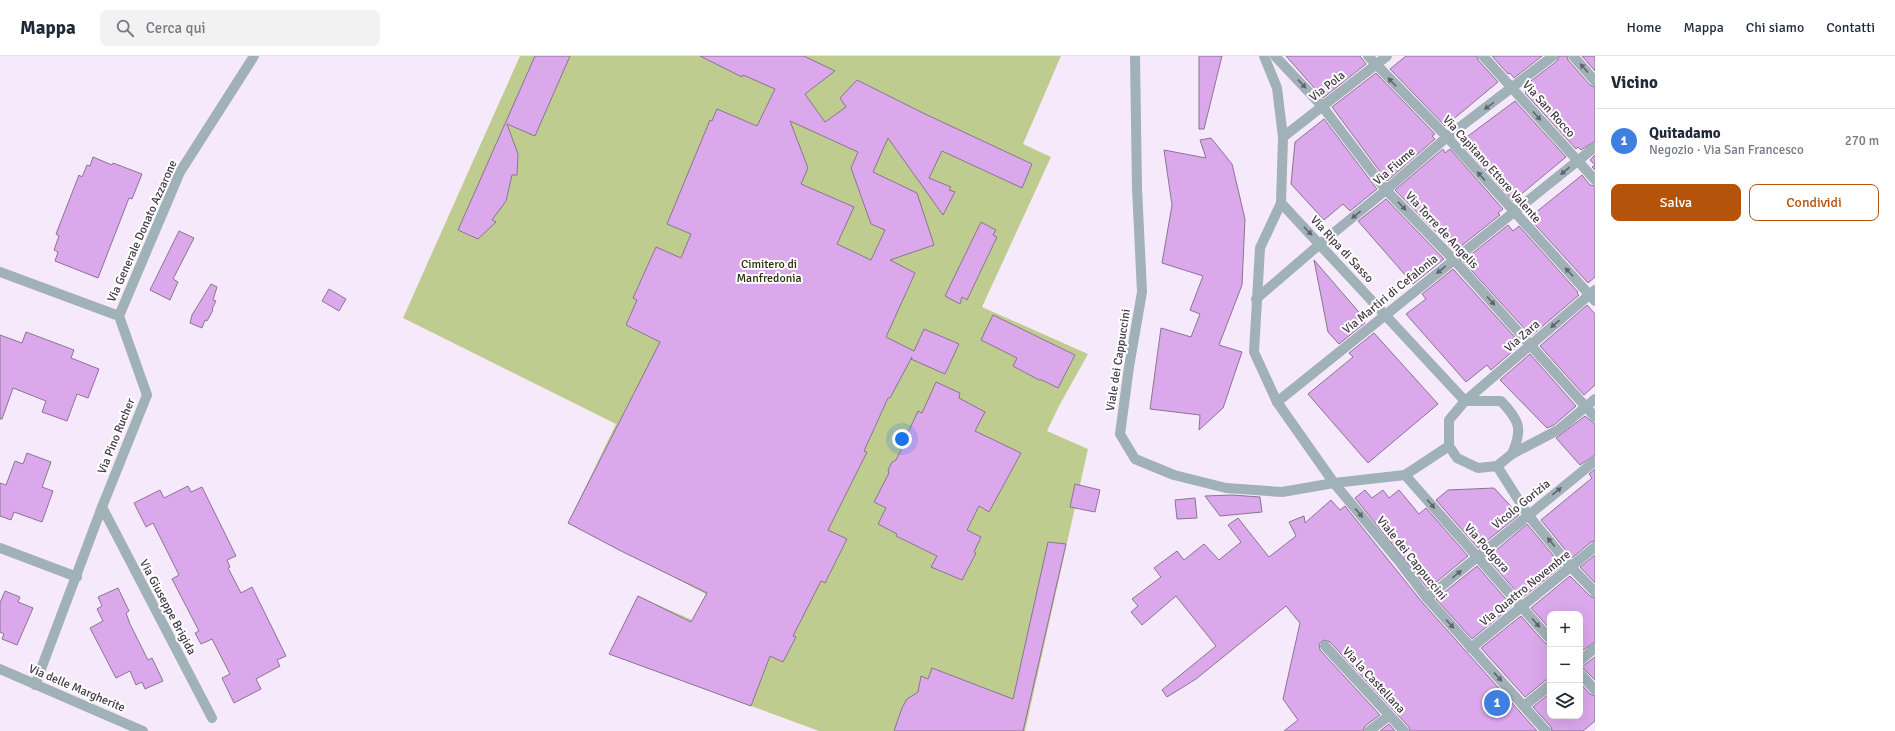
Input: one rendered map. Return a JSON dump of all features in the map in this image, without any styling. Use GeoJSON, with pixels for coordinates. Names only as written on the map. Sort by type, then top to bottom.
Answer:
{"type":"FeatureCollection","features":[{"type":"Feature","properties":{"kind":"street","name":"Via Generale Donato Azzarone"},"geometry":{"type":"LineString","coordinates":[[119,316],[180,172],[254,56]]}},
{"type":"Feature","properties":{"kind":"street","name":"Viale dei Cappuccini"},"geometry":{"type":"LineString","coordinates":[[1134,56],[1137,188],[1142,292],[1129,367],[1120,434],[1135,459],[1174,476],[1226,488],[1282,492],[1334,483],[1405,475]]}},
{"type":"Feature","properties":{"kind":"street"},"geometry":{"type":"LineString","coordinates":[[1264,56],[1277,88],[1283,137],[1281,203],[1260,248],[1254,352],[1277,402],[1334,483]]}},
{"type":"Feature","properties":{"kind":"street","name":"Via Torre de Angelis"},"geometry":{"type":"LineString","coordinates":[[1275,56],[1322,106],[1386,190],[1454,260],[1595,417]]}},
{"type":"Feature","properties":{"kind":"street","name":"Via Capitano Ettore Valente"},"geometry":{"type":"LineString","coordinates":[[1368,56],[1447,137],[1514,213],[1593,295]]}},
{"type":"Feature","properties":{"kind":"street","name":"Via Pola"},"geometry":{"type":"LineString","coordinates":[[1283,137],[1387,56]]}},
{"type":"Feature","properties":{"kind":"street","name":"Via San Rocco"},"geometry":{"type":"LineString","coordinates":[[1483,56],[1595,180]]}},
{"type":"Feature","properties":{"kind":"street","name":"Via Fiume"},"geometry":{"type":"LineString","coordinates":[[1256,299],[1447,137],[1512,89],[1553,56]]}},
{"type":"Feature","properties":{"kind":"street"},"geometry":{"type":"LineString","coordinates":[[1573,56],[1595,81]]}},
{"type":"Feature","properties":{"kind":"street","name":"Via Martiri di Cefalonia"},"geometry":{"type":"LineString","coordinates":[[1277,402],[1595,147]]}},
{"type":"Feature","properties":{"kind":"street","name":"Via Ripa di Sasso"},"geometry":{"type":"LineString","coordinates":[[1281,203],[1465,401]]}},
{"type":"Feature","properties":{"kind":"street"},"geometry":{"type":"LineString","coordinates":[[0,272],[119,316]]}},
{"type":"Feature","properties":{"kind":"street","name":"Via Zara"},"geometry":{"type":"LineString","coordinates":[[1465,401],[1593,295]]}},
{"type":"Feature","properties":{"kind":"street","name":"Via Pino Rucher"},"geometry":{"type":"LineString","coordinates":[[35,685],[102,507],[147,394],[119,316]]}},
{"type":"Feature","properties":{"kind":"street"},"geometry":{"type":"LineString","coordinates":[[1512,454],[1519,439],[1516,417],[1502,401],[1465,401],[1449,420],[1449,446],[1457,458],[1478,468],[1498,466],[1512,454],[1558,430],[1595,400]]}},
{"type":"Feature","properties":{"kind":"street"},"geometry":{"type":"LineString","coordinates":[[1405,475],[1449,446]]}},
{"type":"Feature","properties":{"kind":"street","name":"Vicolo Gorizia"},"geometry":{"type":"LineString","coordinates":[[1427,598],[1595,461]]}},
{"type":"Feature","properties":{"kind":"street"},"geometry":{"type":"LineString","coordinates":[[1498,466],[1528,515],[1571,567],[1595,592]]}},
{"type":"Feature","properties":{"kind":"street","name":"Via Podgora"},"geometry":{"type":"LineString","coordinates":[[1405,475],[1547,636]]}},
{"type":"Feature","properties":{"kind":"street","name":"Viale dei Cappuccini"},"geometry":{"type":"LineString","coordinates":[[1334,483],[1398,560],[1427,598],[1546,731]]}},
{"type":"Feature","properties":{"kind":"street","name":"Via Giuseppe Brigida"},"geometry":{"type":"LineString","coordinates":[[102,507],[212,718]]}},
{"type":"Feature","properties":{"kind":"street","name":"Via Quattro Novembre"},"geometry":{"type":"LineString","coordinates":[[1471,648],[1595,547]]}},
{"type":"Feature","properties":{"kind":"street"},"geometry":{"type":"LineString","coordinates":[[0,548],[76,577]]}},
{"type":"Feature","properties":{"kind":"street","name":"Via la Castellana"},"geometry":{"type":"LineString","coordinates":[[1325,646],[1388,716],[1404,731]]}},
{"type":"Feature","properties":{"kind":"street"},"geometry":{"type":"LineString","coordinates":[[1583,658],[1595,648]]}},
{"type":"Feature","properties":{"kind":"street","name":"Via delle Margherite"},"geometry":{"type":"LineString","coordinates":[[0,669],[143,731]]}},
{"type":"Feature","properties":{"kind":"street"},"geometry":{"type":"LineString","coordinates":[[1583,676],[1595,690]]}},
{"type":"Feature","properties":{"kind":"street"},"geometry":{"type":"LineString","coordinates":[[1524,706],[1547,687]]}},
{"type":"Feature","properties":{"kind":"street"},"geometry":{"type":"LineString","coordinates":[[1369,731],[1388,716]]}},
{"type":"Feature","properties":{"kind":"green space","name":"Cimitero di Manfredonia"},"geometry":{"type":"Polygon","coordinates":[[[520,56],[1061,56],[1023,144],[1051,157],[982,307],[1088,354],[1047,431],[1088,449],[1025,731],[819,731],[609,654],[638,596],[692,620],[706,594],[568,523],[616,424],[403,318],[520,56]]]}},
{"type":"Feature","properties":{"kind":"building"},"geometry":{"type":"Polygon","coordinates":[[[535,56],[570,56],[535,136],[507,124],[518,154],[517,175],[512,175],[506,201],[492,220],[496,222],[478,239],[458,230],[535,56]]]}},
{"type":"Feature","properties":{"kind":"building"},"geometry":{"type":"Polygon","coordinates":[[[700,56],[804,56],[835,71],[805,94],[825,122],[846,107],[840,98],[857,80],[1032,164],[1022,188],[942,151],[929,178],[951,187],[949,190],[955,192],[943,215],[888,138],[873,172],[917,193],[934,245],[890,260],[915,273],[886,337],[914,351],[924,329],[959,344],[945,374],[911,359],[912,357],[890,398],[888,398],[864,451],[867,452],[828,530],[847,539],[825,583],[821,581],[793,636],[796,637],[783,662],[770,656],[751,706],[609,654],[638,596],[691,622],[707,593],[568,523],[660,342],[626,325],[637,300],[633,298],[656,247],[681,258],[691,234],[667,224],[710,120],[712,121],[717,109],[757,126],[775,89],[743,75],[742,77],[700,56]],[[790,121],[808,168],[801,184],[854,207],[837,244],[871,260],[885,230],[871,224],[851,168],[858,152],[790,121]]]}},
{"type":"Feature","properties":{"kind":"building"},"geometry":{"type":"Polygon","coordinates":[[[1199,56],[1222,56],[1204,129],[1199,129],[1199,56]]]}},
{"type":"Feature","properties":{"kind":"building"},"geometry":{"type":"Polygon","coordinates":[[[1286,56],[1360,56],[1366,64],[1323,98],[1286,56]]]}},
{"type":"Feature","properties":{"kind":"building"},"geometry":{"type":"Polygon","coordinates":[[[1406,56],[1477,56],[1478,60],[1498,82],[1445,126],[1390,69],[1406,56]]]}},
{"type":"Feature","properties":{"kind":"building"},"geometry":{"type":"Polygon","coordinates":[[[1492,56],[1542,56],[1514,78],[1510,73],[1508,74],[1492,56]]]}},
{"type":"Feature","properties":{"kind":"building"},"geometry":{"type":"Polygon","coordinates":[[[1559,56],[1567,56],[1568,60],[1590,85],[1595,87],[1595,141],[1581,150],[1578,147],[1576,149],[1525,93],[1526,92],[1523,87],[1557,61],[1559,56]]]}},
{"type":"Feature","properties":{"kind":"building"},"geometry":{"type":"Polygon","coordinates":[[[1582,56],[1595,56],[1595,71],[1582,56]]]}},
{"type":"Feature","properties":{"kind":"building"},"geometry":{"type":"Polygon","coordinates":[[[1376,73],[1435,134],[1432,136],[1435,139],[1387,181],[1332,107],[1376,73]]]}},
{"type":"Feature","properties":{"kind":"building"},"geometry":{"type":"Polygon","coordinates":[[[1515,101],[1566,157],[1513,201],[1460,142],[1515,101]]]}},
{"type":"Feature","properties":{"kind":"building"},"geometry":{"type":"Polygon","coordinates":[[[1324,119],[1377,189],[1350,211],[1343,204],[1324,220],[1291,184],[1295,142],[1324,119]]]}},
{"type":"Feature","properties":{"kind":"building"},"geometry":{"type":"Polygon","coordinates":[[[1211,138],[1232,164],[1245,219],[1242,285],[1219,345],[1242,352],[1223,408],[1199,430],[1200,415],[1150,409],[1161,328],[1191,337],[1200,314],[1190,310],[1203,276],[1162,263],[1172,205],[1164,150],[1206,158],[1200,140],[1211,138]]]}},
{"type":"Feature","properties":{"kind":"building"},"geometry":{"type":"Polygon","coordinates":[[[1443,149],[1445,153],[1450,149],[1503,209],[1498,213],[1500,215],[1455,251],[1395,190],[1443,149]]]}},
{"type":"Feature","properties":{"kind":"building"},"geometry":{"type":"Polygon","coordinates":[[[1595,155],[1595,165],[1590,160],[1595,155]]]}},
{"type":"Feature","properties":{"kind":"building"},"geometry":{"type":"Polygon","coordinates":[[[93,157],[112,165],[113,163],[142,174],[132,199],[129,198],[98,278],[55,261],[58,252],[54,250],[59,236],[56,234],[79,175],[82,177],[87,165],[90,166],[93,157]]]}},
{"type":"Feature","properties":{"kind":"building"},"geometry":{"type":"Polygon","coordinates":[[[1582,175],[1590,185],[1595,186],[1595,277],[1588,283],[1529,218],[1582,175]]]}},
{"type":"Feature","properties":{"kind":"building"},"geometry":{"type":"Polygon","coordinates":[[[1386,199],[1444,259],[1413,284],[1358,221],[1386,199]]]}},
{"type":"Feature","properties":{"kind":"building"},"geometry":{"type":"Polygon","coordinates":[[[981,222],[996,230],[993,235],[997,237],[967,300],[962,297],[960,304],[945,296],[981,222]]]}},
{"type":"Feature","properties":{"kind":"building"},"geometry":{"type":"Polygon","coordinates":[[[1508,225],[1513,231],[1519,226],[1578,292],[1577,293],[1579,295],[1531,336],[1463,261],[1508,225]]]}},
{"type":"Feature","properties":{"kind":"building"},"geometry":{"type":"Polygon","coordinates":[[[179,231],[194,238],[173,279],[178,282],[170,300],[150,290],[179,231]]]}},
{"type":"Feature","properties":{"kind":"building"},"geometry":{"type":"Polygon","coordinates":[[[1314,260],[1364,318],[1362,319],[1365,323],[1339,344],[1328,332],[1314,260]]]}},
{"type":"Feature","properties":{"kind":"building"},"geometry":{"type":"Polygon","coordinates":[[[1453,269],[1521,344],[1491,370],[1487,365],[1466,382],[1406,314],[1426,299],[1422,294],[1453,269]]]}},
{"type":"Feature","properties":{"kind":"building"},"geometry":{"type":"Polygon","coordinates":[[[211,284],[217,287],[213,300],[216,301],[212,309],[213,310],[207,321],[205,320],[202,328],[190,323],[192,315],[211,284]]]}},
{"type":"Feature","properties":{"kind":"building"},"geometry":{"type":"Polygon","coordinates":[[[329,289],[346,299],[339,311],[322,301],[329,289]]]}},
{"type":"Feature","properties":{"kind":"building"},"geometry":{"type":"Polygon","coordinates":[[[1587,305],[1595,314],[1595,385],[1584,395],[1540,346],[1587,305]]]}},
{"type":"Feature","properties":{"kind":"building"},"geometry":{"type":"Polygon","coordinates":[[[993,315],[1075,355],[1058,388],[1013,366],[1017,358],[981,340],[993,315]]]}},
{"type":"Feature","properties":{"kind":"building"},"geometry":{"type":"Polygon","coordinates":[[[26,332],[74,350],[71,358],[99,369],[88,398],[77,394],[67,421],[42,412],[46,401],[13,388],[2,419],[0,419],[0,335],[22,343],[26,332]]]}},
{"type":"Feature","properties":{"kind":"building"},"geometry":{"type":"Polygon","coordinates":[[[1374,333],[1438,404],[1368,463],[1308,394],[1353,357],[1349,353],[1374,333]]]}},
{"type":"Feature","properties":{"kind":"building"},"geometry":{"type":"Polygon","coordinates":[[[1530,354],[1576,406],[1554,425],[1547,428],[1500,380],[1530,354]]]}},
{"type":"Feature","properties":{"kind":"building"},"geometry":{"type":"Polygon","coordinates":[[[936,382],[960,393],[959,398],[985,412],[975,431],[1021,453],[989,512],[979,506],[967,530],[981,537],[974,552],[976,553],[962,580],[931,567],[937,556],[896,536],[897,534],[878,524],[886,508],[874,502],[889,473],[888,470],[892,462],[896,460],[905,442],[904,441],[918,411],[922,413],[936,382]]]}},
{"type":"Feature","properties":{"kind":"building"},"geometry":{"type":"Polygon","coordinates":[[[1585,416],[1595,424],[1595,455],[1580,465],[1556,438],[1585,416]]]}},
{"type":"Feature","properties":{"kind":"building"},"geometry":{"type":"Polygon","coordinates":[[[27,453],[51,462],[42,487],[53,491],[42,522],[14,512],[11,520],[0,516],[0,483],[6,485],[15,461],[23,464],[27,453]]]}},
{"type":"Feature","properties":{"kind":"building"},"geometry":{"type":"Polygon","coordinates":[[[1595,469],[1595,541],[1591,542],[1572,558],[1541,520],[1592,478],[1589,474],[1595,469]]]}},
{"type":"Feature","properties":{"kind":"building"},"geometry":{"type":"Polygon","coordinates":[[[1075,484],[1100,490],[1095,512],[1070,507],[1075,484]]]}},
{"type":"Feature","properties":{"kind":"building"},"geometry":{"type":"Polygon","coordinates":[[[188,486],[191,492],[202,487],[236,556],[227,560],[230,567],[228,568],[241,593],[252,587],[286,656],[277,660],[280,666],[256,679],[261,689],[234,703],[222,678],[230,674],[212,639],[201,644],[195,633],[199,631],[172,579],[179,575],[153,523],[146,527],[134,503],[160,490],[164,498],[188,486]]]}},
{"type":"Feature","properties":{"kind":"building"},"geometry":{"type":"Polygon","coordinates":[[[1494,488],[1519,515],[1478,548],[1436,500],[1448,490],[1494,488]]]}},
{"type":"Feature","properties":{"kind":"building"},"geometry":{"type":"Polygon","coordinates":[[[1365,490],[1372,498],[1383,490],[1389,498],[1399,490],[1419,514],[1426,508],[1468,556],[1428,589],[1355,498],[1365,490]]]}},
{"type":"Feature","properties":{"kind":"building"},"geometry":{"type":"Polygon","coordinates":[[[1232,495],[1260,497],[1262,512],[1220,516],[1205,496],[1232,495]]]}},
{"type":"Feature","properties":{"kind":"building"},"geometry":{"type":"Polygon","coordinates":[[[1195,498],[1197,518],[1177,519],[1175,500],[1195,498]]]}},
{"type":"Feature","properties":{"kind":"building"},"geometry":{"type":"Polygon","coordinates":[[[1331,500],[1340,510],[1345,506],[1422,602],[1537,731],[1410,731],[1409,727],[1330,642],[1324,640],[1319,644],[1320,650],[1380,715],[1365,726],[1363,731],[1284,731],[1298,720],[1283,699],[1300,623],[1286,606],[1196,679],[1167,697],[1162,690],[1216,646],[1176,596],[1142,625],[1131,612],[1138,606],[1132,599],[1161,577],[1154,568],[1177,551],[1184,560],[1204,544],[1219,560],[1241,542],[1228,525],[1238,518],[1269,557],[1296,536],[1289,522],[1304,516],[1305,523],[1331,500]]]}},
{"type":"Feature","properties":{"kind":"building"},"geometry":{"type":"Polygon","coordinates":[[[1527,524],[1562,566],[1522,598],[1487,558],[1527,524]]]}},
{"type":"Feature","properties":{"kind":"building"},"geometry":{"type":"Polygon","coordinates":[[[1048,542],[1066,544],[1023,731],[894,731],[902,708],[907,699],[918,692],[921,676],[928,679],[932,668],[1013,699],[1048,542]]]}},
{"type":"Feature","properties":{"kind":"building"},"geometry":{"type":"Polygon","coordinates":[[[1595,555],[1595,583],[1580,567],[1595,555]]]}},
{"type":"Feature","properties":{"kind":"building"},"geometry":{"type":"Polygon","coordinates":[[[1477,566],[1512,606],[1472,639],[1436,599],[1477,566]]]}},
{"type":"Feature","properties":{"kind":"building"},"geometry":{"type":"Polygon","coordinates":[[[1570,576],[1590,596],[1595,598],[1595,642],[1583,650],[1583,611],[1547,611],[1547,626],[1531,608],[1570,576]]]}},
{"type":"Feature","properties":{"kind":"building"},"geometry":{"type":"Polygon","coordinates":[[[118,588],[129,611],[126,613],[130,624],[148,660],[152,658],[163,681],[145,689],[142,682],[136,685],[130,671],[116,678],[90,628],[103,621],[97,609],[102,606],[98,597],[118,588]]]}},
{"type":"Feature","properties":{"kind":"building"},"geometry":{"type":"Polygon","coordinates":[[[5,591],[20,597],[18,602],[33,608],[17,645],[2,639],[4,634],[0,632],[0,603],[5,591]]]}},
{"type":"Feature","properties":{"kind":"building"},"geometry":{"type":"Polygon","coordinates":[[[1521,616],[1547,644],[1547,680],[1525,697],[1481,648],[1521,616]]]}},
{"type":"Feature","properties":{"kind":"building"},"geometry":{"type":"Polygon","coordinates":[[[1595,657],[1595,680],[1583,668],[1583,666],[1595,657]]]}},
{"type":"Feature","properties":{"kind":"building"},"geometry":{"type":"Polygon","coordinates":[[[1583,686],[1590,694],[1595,696],[1595,721],[1583,731],[1552,731],[1551,727],[1533,707],[1547,695],[1547,719],[1583,719],[1583,686]]]}},
{"type":"Feature","properties":{"kind":"building"},"geometry":{"type":"Polygon","coordinates":[[[1389,724],[1395,731],[1380,731],[1389,724]]]}},
{"type":"Feature","properties":{"kind":"place","name":"Quitadamo"},"geometry":{"type":"Point","coordinates":[1497,703]}}]}
